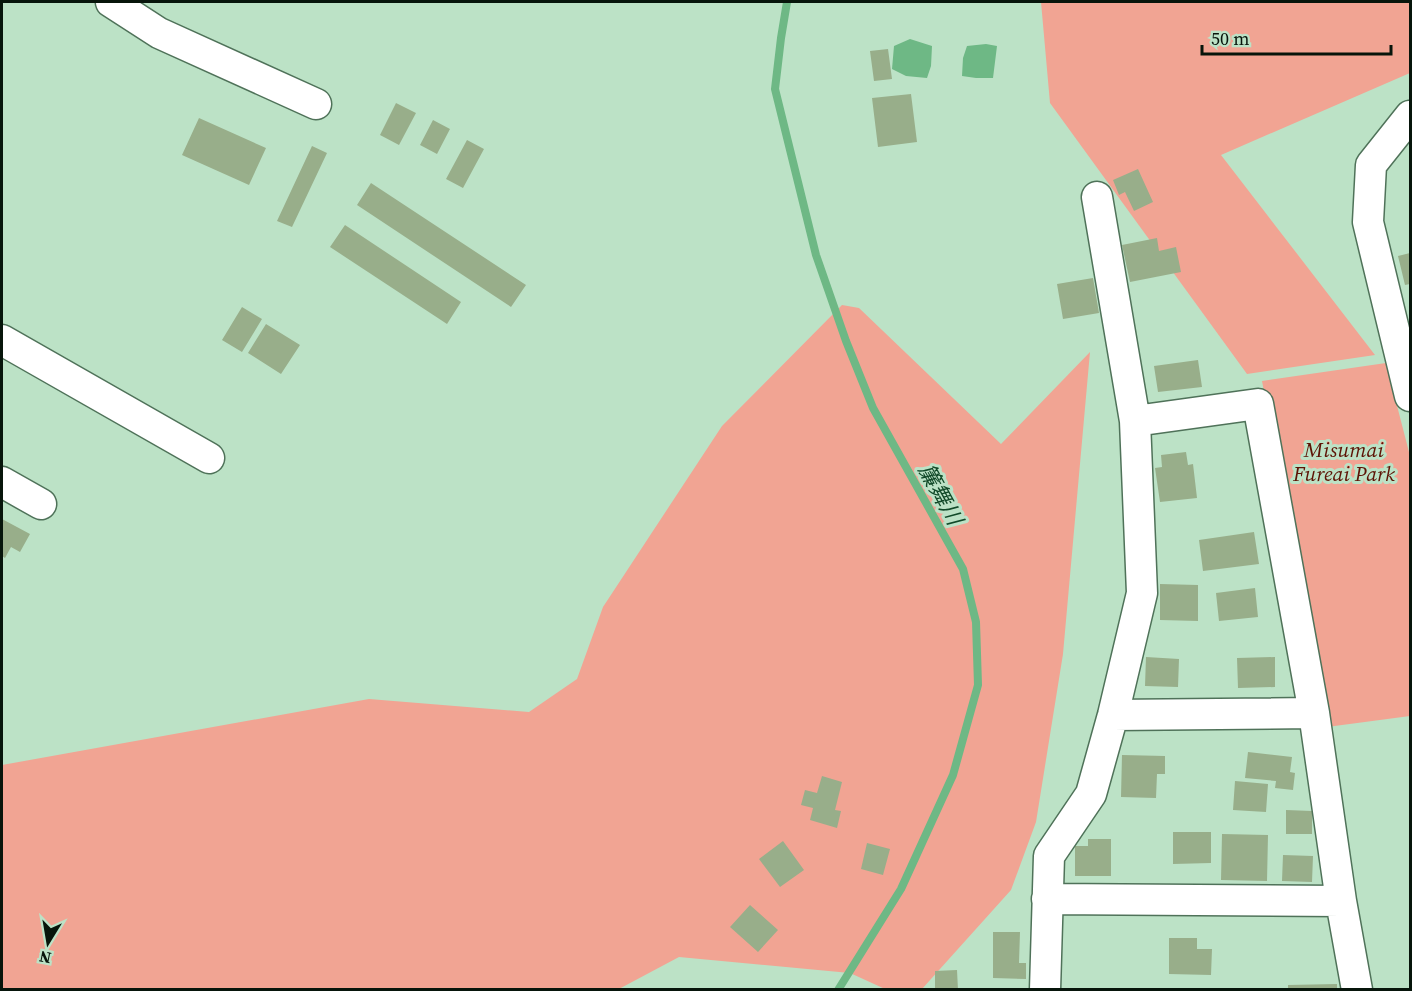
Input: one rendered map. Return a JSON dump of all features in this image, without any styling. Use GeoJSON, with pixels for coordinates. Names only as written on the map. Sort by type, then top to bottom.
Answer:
{"type":"FeatureCollection","features":[{"type":"Feature","properties":{"kind":"street"},"geometry":{"type":"LineString","coordinates":[[111,2],[159,33],[316,104]]}},
{"type":"Feature","properties":{"kind":"street"},"geometry":{"type":"LineString","coordinates":[[1410,116],[1371,165],[1368,222],[1410,396]]}},
{"type":"Feature","properties":{"kind":"street"},"geometry":{"type":"LineString","coordinates":[[1045,990],[1049,856],[1091,794],[1113,715],[1142,593],[1135,421],[1097,197]]}},
{"type":"Feature","properties":{"kind":"street"},"geometry":{"type":"LineString","coordinates":[[2,340],[209,458]]}},
{"type":"Feature","properties":{"kind":"street"},"geometry":{"type":"LineString","coordinates":[[1135,421],[1258,404],[1314,713],[1341,901],[1357,990]]}},
{"type":"Feature","properties":{"kind":"street"},"geometry":{"type":"LineString","coordinates":[[2,482],[41,504]]}},
{"type":"Feature","properties":{"kind":"street"},"geometry":{"type":"LineString","coordinates":[[1113,715],[1314,713]]}},
{"type":"Feature","properties":{"kind":"street"},"geometry":{"type":"LineString","coordinates":[[1047,899],[1341,901]]}},
{"type":"Feature","properties":{"kind":"green space"},"geometry":{"type":"Polygon","coordinates":[[[1041,2],[1410,2],[1410,73],[1221,155],[1375,355],[1247,374],[1050,103],[1041,2]]]}},
{"type":"Feature","properties":{"kind":"green space"},"geometry":{"type":"Polygon","coordinates":[[[842,305],[859,308],[1001,444],[1090,352],[1063,654],[1036,822],[1011,890],[922,989],[885,989],[850,973],[679,957],[617,990],[2,990],[2,765],[369,699],[529,712],[577,679],[603,607],[722,426],[842,305]]]}},
{"type":"Feature","properties":{"kind":"green space","name":"Misumai Fureai Park"},"geometry":{"type":"Polygon","coordinates":[[[1386,363],[1410,456],[1410,716],[1327,727],[1262,381],[1386,363]]]}},
{"type":"Feature","properties":{"kind":"shaded area"},"geometry":{"type":"Polygon","coordinates":[[[910,39],[932,46],[931,66],[927,78],[906,76],[892,69],[894,46],[910,39]]]}},
{"type":"Feature","properties":{"kind":"shaded area"},"geometry":{"type":"Polygon","coordinates":[[[986,44],[997,46],[993,78],[962,76],[963,58],[967,46],[986,44]]]}},
{"type":"Feature","properties":{"kind":"building"},"geometry":{"type":"Polygon","coordinates":[[[888,49],[892,79],[874,81],[870,51],[888,49]]]}},
{"type":"Feature","properties":{"kind":"building"},"geometry":{"type":"Polygon","coordinates":[[[911,94],[917,142],[878,147],[872,98],[911,94]]]}},
{"type":"Feature","properties":{"kind":"building"},"geometry":{"type":"Polygon","coordinates":[[[396,103],[416,113],[399,145],[380,135],[396,103]]]}},
{"type":"Feature","properties":{"kind":"building"},"geometry":{"type":"Polygon","coordinates":[[[199,118],[266,148],[249,185],[182,155],[199,118]]]}},
{"type":"Feature","properties":{"kind":"building"},"geometry":{"type":"Polygon","coordinates":[[[433,120],[450,129],[437,154],[420,145],[433,120]]]}},
{"type":"Feature","properties":{"kind":"building"},"geometry":{"type":"Polygon","coordinates":[[[467,140],[484,149],[463,188],[446,179],[467,140]]]}},
{"type":"Feature","properties":{"kind":"building"},"geometry":{"type":"Polygon","coordinates":[[[312,146],[327,153],[292,227],[277,221],[312,146]]]}},
{"type":"Feature","properties":{"kind":"building"},"geometry":{"type":"Polygon","coordinates":[[[1138,169],[1153,202],[1134,211],[1125,192],[1119,195],[1113,180],[1138,169]]]}},
{"type":"Feature","properties":{"kind":"building"},"geometry":{"type":"Polygon","coordinates":[[[371,183],[526,285],[511,307],[357,205],[371,183]]]}},
{"type":"Feature","properties":{"kind":"building"},"geometry":{"type":"Polygon","coordinates":[[[345,225],[461,302],[447,324],[330,247],[345,225]]]}},
{"type":"Feature","properties":{"kind":"building"},"geometry":{"type":"Polygon","coordinates":[[[1157,238],[1159,251],[1176,247],[1181,272],[1130,282],[1122,245],[1157,238]]]}},
{"type":"Feature","properties":{"kind":"building"},"geometry":{"type":"Polygon","coordinates":[[[1410,253],[1410,284],[1405,285],[1398,256],[1410,253]]]}},
{"type":"Feature","properties":{"kind":"building"},"geometry":{"type":"Polygon","coordinates":[[[1093,278],[1099,313],[1063,319],[1057,284],[1093,278]]]}},
{"type":"Feature","properties":{"kind":"building"},"geometry":{"type":"Polygon","coordinates":[[[242,307],[262,319],[242,352],[222,340],[242,307]]]}},
{"type":"Feature","properties":{"kind":"building"},"geometry":{"type":"Polygon","coordinates":[[[266,324],[300,345],[281,374],[248,353],[266,324]]]}},
{"type":"Feature","properties":{"kind":"building"},"geometry":{"type":"Polygon","coordinates":[[[1198,360],[1202,387],[1158,392],[1154,366],[1198,360]]]}},
{"type":"Feature","properties":{"kind":"building"},"geometry":{"type":"Polygon","coordinates":[[[1186,452],[1188,465],[1193,464],[1197,498],[1160,502],[1155,468],[1162,467],[1161,455],[1186,452]]]}},
{"type":"Feature","properties":{"kind":"building"},"geometry":{"type":"Polygon","coordinates":[[[2,519],[30,534],[20,552],[11,547],[5,558],[2,556],[2,519]]]}},
{"type":"Feature","properties":{"kind":"building"},"geometry":{"type":"Polygon","coordinates":[[[1254,532],[1259,564],[1203,571],[1199,540],[1254,532]]]}},
{"type":"Feature","properties":{"kind":"building"},"geometry":{"type":"Polygon","coordinates":[[[1160,584],[1198,585],[1198,621],[1160,620],[1160,584]]]}},
{"type":"Feature","properties":{"kind":"building"},"geometry":{"type":"Polygon","coordinates":[[[1255,588],[1258,617],[1219,621],[1216,593],[1255,588]]]}},
{"type":"Feature","properties":{"kind":"building"},"geometry":{"type":"Polygon","coordinates":[[[1146,657],[1179,659],[1178,687],[1145,686],[1146,657]]]}},
{"type":"Feature","properties":{"kind":"building"},"geometry":{"type":"Polygon","coordinates":[[[1275,657],[1275,687],[1238,688],[1237,658],[1275,657]]]}},
{"type":"Feature","properties":{"kind":"building"},"geometry":{"type":"Polygon","coordinates":[[[1248,752],[1292,757],[1290,772],[1295,773],[1293,790],[1275,788],[1276,781],[1245,778],[1248,752]]]}},
{"type":"Feature","properties":{"kind":"building"},"geometry":{"type":"Polygon","coordinates":[[[1122,755],[1165,756],[1165,774],[1157,774],[1156,798],[1121,797],[1122,755]]]}},
{"type":"Feature","properties":{"kind":"building"},"geometry":{"type":"Polygon","coordinates":[[[822,776],[842,782],[835,810],[841,811],[837,828],[810,820],[813,808],[801,805],[805,790],[817,793],[822,776]]]}},
{"type":"Feature","properties":{"kind":"building"},"geometry":{"type":"Polygon","coordinates":[[[1235,781],[1268,784],[1266,812],[1233,810],[1235,781]]]}},
{"type":"Feature","properties":{"kind":"building"},"geometry":{"type":"Polygon","coordinates":[[[1286,810],[1312,811],[1312,834],[1286,834],[1286,810]]]}},
{"type":"Feature","properties":{"kind":"building"},"geometry":{"type":"Polygon","coordinates":[[[1173,832],[1211,832],[1211,863],[1173,864],[1173,832]]]}},
{"type":"Feature","properties":{"kind":"building"},"geometry":{"type":"Polygon","coordinates":[[[1222,834],[1268,835],[1267,881],[1221,880],[1222,834]]]}},
{"type":"Feature","properties":{"kind":"building"},"geometry":{"type":"Polygon","coordinates":[[[1088,839],[1111,839],[1111,876],[1075,876],[1075,846],[1088,846],[1088,839]]]}},
{"type":"Feature","properties":{"kind":"building"},"geometry":{"type":"Polygon","coordinates":[[[783,841],[804,870],[780,887],[759,859],[783,841]]]}},
{"type":"Feature","properties":{"kind":"building"},"geometry":{"type":"Polygon","coordinates":[[[867,843],[890,849],[883,875],[861,869],[867,843]]]}},
{"type":"Feature","properties":{"kind":"building"},"geometry":{"type":"Polygon","coordinates":[[[1283,855],[1313,856],[1312,882],[1282,881],[1283,855]]]}},
{"type":"Feature","properties":{"kind":"building"},"geometry":{"type":"Polygon","coordinates":[[[750,905],[778,930],[758,952],[730,927],[750,905]]]}},
{"type":"Feature","properties":{"kind":"building"},"geometry":{"type":"Polygon","coordinates":[[[993,932],[1020,932],[1019,963],[1026,963],[1026,979],[993,978],[993,932]]]}},
{"type":"Feature","properties":{"kind":"building"},"geometry":{"type":"Polygon","coordinates":[[[1169,938],[1197,938],[1197,949],[1212,949],[1211,975],[1169,974],[1169,938]]]}},
{"type":"Feature","properties":{"kind":"building"},"geometry":{"type":"Polygon","coordinates":[[[957,970],[958,990],[935,990],[935,971],[957,970]]]}},
{"type":"Feature","properties":{"kind":"building"},"geometry":{"type":"Polygon","coordinates":[[[1337,984],[1337,990],[1288,990],[1288,985],[1337,984]]]}},
{"type":"Feature","properties":{"kind":"waterway","name":"簾舞川"},"geometry":{"type":"LineString","coordinates":[[787,2],[775,89],[816,255],[846,341],[873,408],[963,569],[976,622],[978,685],[953,775],[901,889],[838,990]]}}]}
